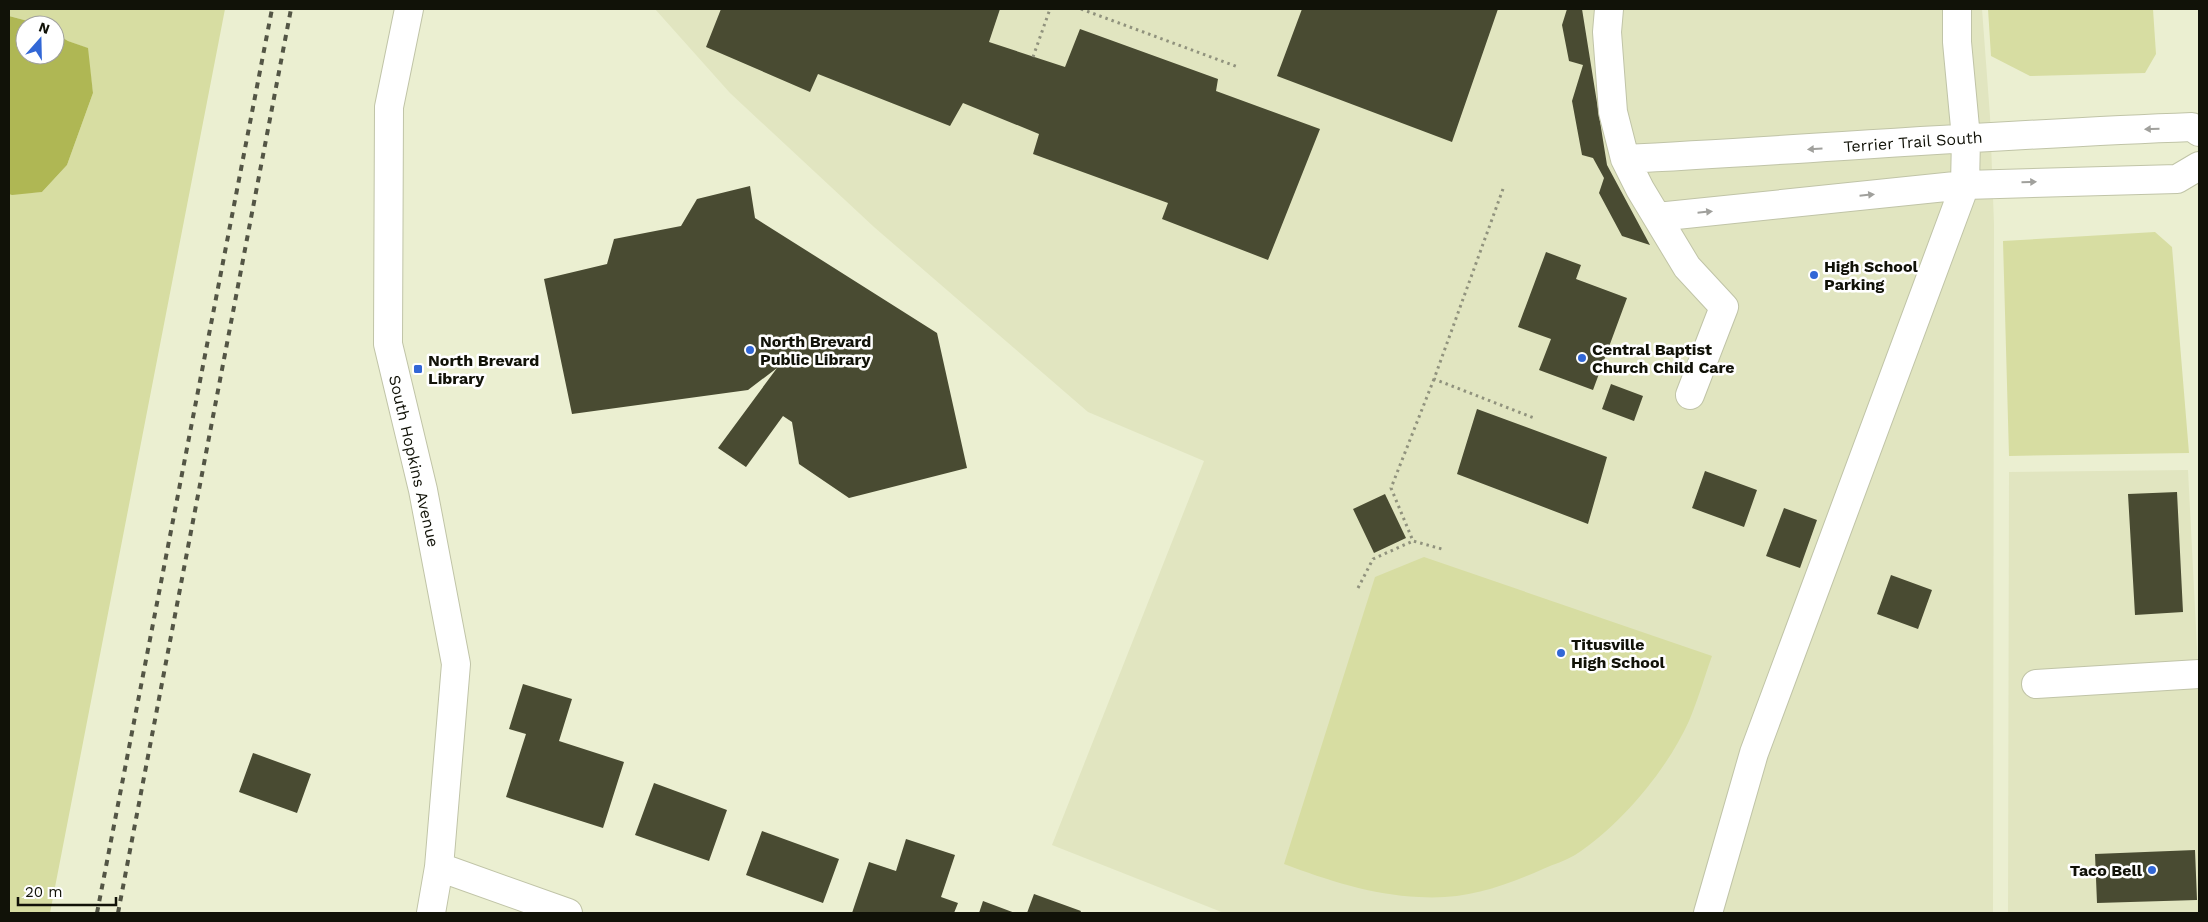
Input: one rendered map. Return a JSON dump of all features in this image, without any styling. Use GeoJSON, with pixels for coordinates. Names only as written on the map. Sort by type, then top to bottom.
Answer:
{"type":"FeatureCollection","features":[{"type":"Feature","properties":{"kind":"street","name":"South Hopkins Avenue"},"geometry":{"type":"LineString","coordinates":[[409,9],[389,108],[388,344],[423,490],[456,664],[439,867],[431,913]]}},
{"type":"Feature","properties":{"kind":"street"},"geometry":{"type":"LineString","coordinates":[[1609,9],[1607,32],[1613,112],[1625,159],[1687,267],[1724,307],[1690,395]]}},
{"type":"Feature","properties":{"kind":"street"},"geometry":{"type":"LineString","coordinates":[[1708,913],[1754,753],[1965,185],[1966,138],[1957,42],[1957,9]]}},
{"type":"Feature","properties":{"kind":"street","name":"Terrier Trail South"},"geometry":{"type":"LineString","coordinates":[[1625,159],[1832,148],[2033,133],[2192,127],[2199,132]]}},
{"type":"Feature","properties":{"kind":"street"},"geometry":{"type":"LineString","coordinates":[[1657,217],[1965,185],[2177,179],[2199,166]]}},
{"type":"Feature","properties":{"kind":"street"},"geometry":{"type":"LineString","coordinates":[[2036,684],[2199,674]]}},
{"type":"Feature","properties":{"kind":"street"},"geometry":{"type":"LineString","coordinates":[[439,867],[568,913]]}},
{"type":"Feature","properties":{"kind":"path"},"geometry":{"type":"LineString","coordinates":[[1033,57],[1050,9]]}},
{"type":"Feature","properties":{"kind":"path"},"geometry":{"type":"LineString","coordinates":[[1081,9],[1238,67]]}},
{"type":"Feature","properties":{"kind":"path"},"geometry":{"type":"LineString","coordinates":[[1413,540],[1391,488],[1434,379],[1503,189]]}},
{"type":"Feature","properties":{"kind":"path"},"geometry":{"type":"LineString","coordinates":[[1434,379],[1534,418]]}},
{"type":"Feature","properties":{"kind":"path"},"geometry":{"type":"LineString","coordinates":[[1358,588],[1373,559],[1413,540],[1442,549]]}},
{"type":"Feature","properties":{"kind":"shaded area"},"geometry":{"type":"Polygon","coordinates":[[[9,9],[225,9],[50,913],[9,913],[9,194],[42,192],[67,165],[93,93],[87,48],[65,39],[65,15],[15,15],[15,18],[9,16],[9,9]]]}},
{"type":"Feature","properties":{"kind":"shaded area","name":"Titusville High School"},"geometry":{"type":"Polygon","coordinates":[[[655,9],[1982,9],[1990,116],[1994,224],[1993,913],[1224,913],[1052,845],[1204,461],[1088,412],[874,227],[730,93],[655,9]]]}},
{"type":"Feature","properties":{"kind":"shaded area"},"geometry":{"type":"Polygon","coordinates":[[[1988,9],[2153,9],[2156,54],[2145,73],[2030,76],[1991,56],[1988,9]]]}},
{"type":"Feature","properties":{"kind":"shaded area"},"geometry":{"type":"Polygon","coordinates":[[[9,16],[15,18],[15,65],[65,65],[65,39],[88,48],[93,93],[67,165],[42,192],[9,194],[9,16]]]}},
{"type":"Feature","properties":{"kind":"shaded area"},"geometry":{"type":"Polygon","coordinates":[[[2155,232],[2172,247],[2189,453],[2009,456],[2003,241],[2155,232]]]}},
{"type":"Feature","properties":{"kind":"shaded area"},"geometry":{"type":"Polygon","coordinates":[[[2188,470],[2199,687],[2199,913],[2008,913],[2009,472],[2188,470]]]}},
{"type":"Feature","properties":{"kind":"shaded area"},"geometry":{"type":"Polygon","coordinates":[[[1424,557],[1712,656],[1689,721],[1680,740],[1641,796],[1609,829],[1575,855],[1498,887],[1468,894],[1436,897],[1401,896],[1367,890],[1333,881],[1284,864],[1375,577],[1424,557]]]}},
{"type":"Feature","properties":{"kind":"building"},"geometry":{"type":"Polygon","coordinates":[[[721,9],[1000,9],[989,42],[1065,67],[1080,29],[1218,79],[1216,91],[1320,129],[1268,260],[1162,219],[1168,203],[1033,154],[1039,134],[963,103],[950,126],[818,74],[810,92],[706,47],[721,9]]]}},
{"type":"Feature","properties":{"kind":"building"},"geometry":{"type":"Polygon","coordinates":[[[1302,9],[1498,9],[1452,142],[1277,76],[1302,9]]]}},
{"type":"Feature","properties":{"kind":"building"},"geometry":{"type":"Polygon","coordinates":[[[1567,9],[1582,9],[1607,165],[1650,245],[1622,236],[1599,193],[1604,178],[1593,158],[1582,155],[1572,101],[1583,65],[1569,61],[1562,25],[1567,9]]]}},
{"type":"Feature","properties":{"kind":"building","name":"North Brevard Public Library"},"geometry":{"type":"Polygon","coordinates":[[[750,186],[755,218],[937,333],[967,468],[849,498],[799,464],[792,422],[783,416],[746,467],[718,448],[777,368],[748,390],[572,414],[544,279],[607,264],[614,239],[681,226],[697,199],[750,186]]]}},
{"type":"Feature","properties":{"kind":"building"},"geometry":{"type":"Polygon","coordinates":[[[1546,252],[1581,265],[1576,279],[1627,298],[1593,390],[1539,370],[1551,339],[1518,327],[1546,252]]]}},
{"type":"Feature","properties":{"kind":"building"},"geometry":{"type":"Polygon","coordinates":[[[1611,384],[1643,396],[1634,421],[1602,409],[1611,384]]]}},
{"type":"Feature","properties":{"kind":"building"},"geometry":{"type":"Polygon","coordinates":[[[1477,409],[1607,457],[1588,524],[1457,474],[1477,409]]]}},
{"type":"Feature","properties":{"kind":"building"},"geometry":{"type":"Polygon","coordinates":[[[1705,471],[1757,490],[1744,527],[1692,508],[1705,471]]]}},
{"type":"Feature","properties":{"kind":"building"},"geometry":{"type":"Polygon","coordinates":[[[2177,492],[2183,612],[2135,615],[2128,494],[2177,492]]]}},
{"type":"Feature","properties":{"kind":"building"},"geometry":{"type":"Polygon","coordinates":[[[1385,494],[1406,538],[1374,553],[1353,509],[1385,494]]]}},
{"type":"Feature","properties":{"kind":"building"},"geometry":{"type":"Polygon","coordinates":[[[1784,508],[1817,520],[1800,568],[1766,556],[1784,508]]]}},
{"type":"Feature","properties":{"kind":"building"},"geometry":{"type":"Polygon","coordinates":[[[1891,575],[1932,590],[1918,629],[1877,614],[1891,575]]]}},
{"type":"Feature","properties":{"kind":"building"},"geometry":{"type":"Polygon","coordinates":[[[523,684],[572,699],[559,741],[624,762],[603,828],[506,797],[526,734],[509,729],[523,684]]]}},
{"type":"Feature","properties":{"kind":"building"},"geometry":{"type":"Polygon","coordinates":[[[253,753],[311,774],[297,813],[239,792],[253,753]]]}},
{"type":"Feature","properties":{"kind":"building"},"geometry":{"type":"Polygon","coordinates":[[[654,783],[727,810],[709,861],[635,835],[654,783]]]}},
{"type":"Feature","properties":{"kind":"building"},"geometry":{"type":"Polygon","coordinates":[[[762,831],[839,859],[823,903],[746,875],[762,831]]]}},
{"type":"Feature","properties":{"kind":"building"},"geometry":{"type":"Polygon","coordinates":[[[906,839],[955,855],[941,897],[958,903],[954,913],[852,913],[869,862],[896,871],[906,839]]]}},
{"type":"Feature","properties":{"kind":"building"},"geometry":{"type":"Polygon","coordinates":[[[2195,850],[2197,900],[2097,903],[2095,854],[2195,850]]]}},
{"type":"Feature","properties":{"kind":"building"},"geometry":{"type":"Polygon","coordinates":[[[1034,894],[1081,911],[1080,913],[1027,913],[1034,894]]]}},
{"type":"Feature","properties":{"kind":"building"},"geometry":{"type":"Polygon","coordinates":[[[983,901],[1015,913],[979,913],[983,901]]]}},
{"type":"Feature","properties":{"kind":"railway"},"geometry":{"type":"LineString","coordinates":[[97,913],[272,9]]}},
{"type":"Feature","properties":{"kind":"railway"},"geometry":{"type":"LineString","coordinates":[[118,913],[291,9]]}},
{"type":"Feature","properties":{"kind":"place","name":"High School Parking"},"geometry":{"type":"Point","coordinates":[1814,275]}},
{"type":"Feature","properties":{"kind":"place","name":"North Brevard Public Library"},"geometry":{"type":"Point","coordinates":[750,350]}},
{"type":"Feature","properties":{"kind":"place","name":"Central Baptist Church Child Care"},"geometry":{"type":"Point","coordinates":[1582,358]}},
{"type":"Feature","properties":{"kind":"place","name":"North Brevard Library"},"geometry":{"type":"Point","coordinates":[418,369]}},
{"type":"Feature","properties":{"kind":"place","name":"Titusville High School"},"geometry":{"type":"Point","coordinates":[1561,653]}},
{"type":"Feature","properties":{"kind":"place","name":"Taco Bell"},"geometry":{"type":"Point","coordinates":[2152,870]}}]}
